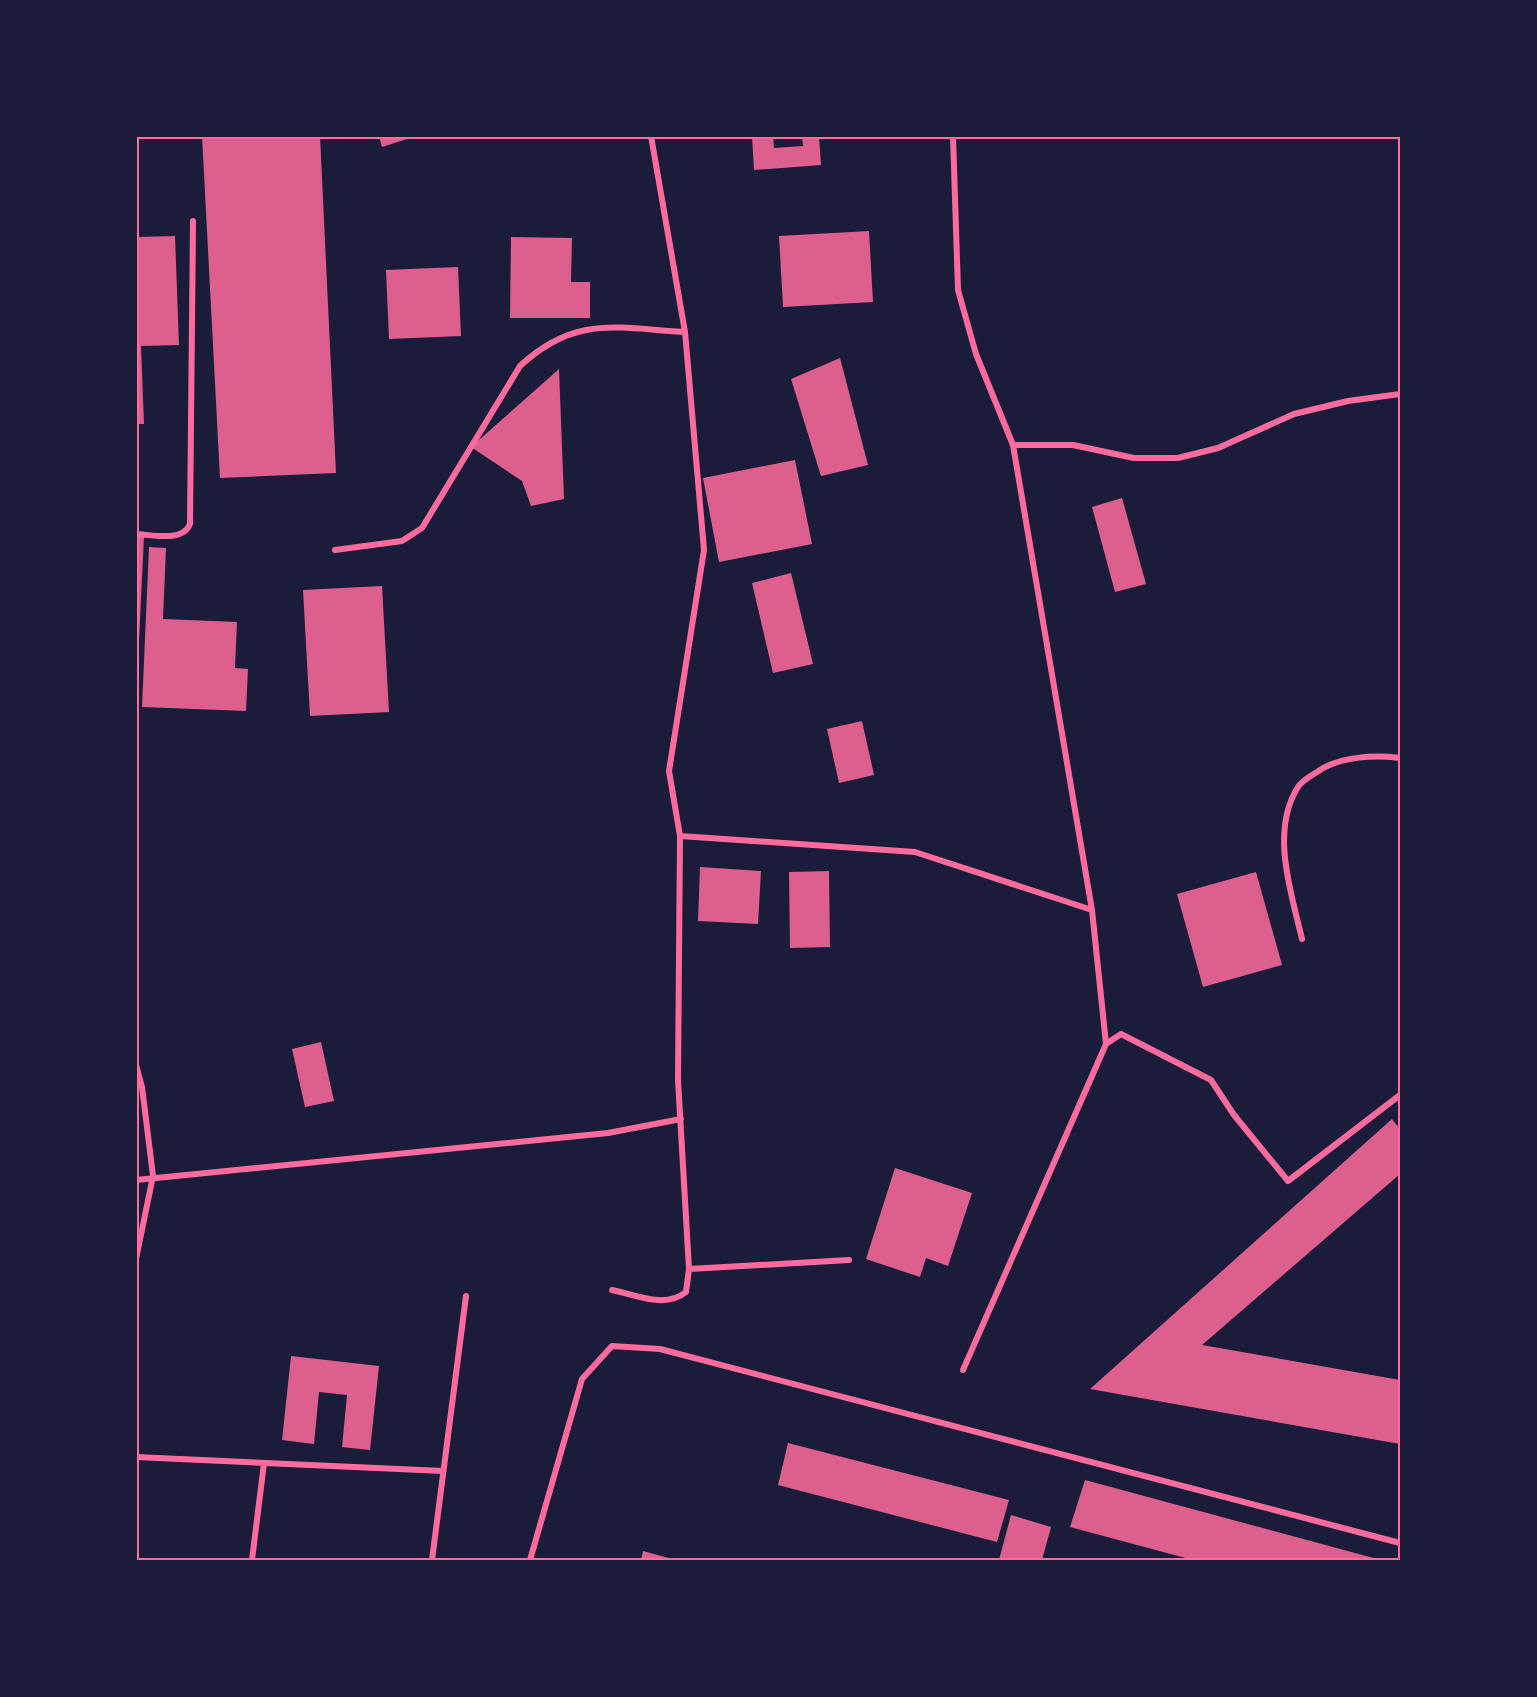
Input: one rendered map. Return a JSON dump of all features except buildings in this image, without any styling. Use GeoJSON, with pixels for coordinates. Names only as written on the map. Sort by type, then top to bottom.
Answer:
{"type":"FeatureCollection","features":[{"type":"Feature","properties":{"kind":"street"},"geometry":{"type":"LineString","coordinates":[[612,1290],[664,1302],[677,1299],[686,1292],[689,1269],[678,1080],[680,836],[669,771],[704,550],[685,333],[651,136]]}},
{"type":"Feature","properties":{"kind":"street"},"geometry":{"type":"LineString","coordinates":[[953,136],[958,290],[976,354],[1013,445],[1092,910],[1106,1044],[963,1370]]}},
{"type":"Feature","properties":{"kind":"street"},"geometry":{"type":"LineString","coordinates":[[136,534],[179,535],[188,530],[190,524],[193,221]]}},
{"type":"Feature","properties":{"kind":"street"},"geometry":{"type":"LineString","coordinates":[[335,550],[402,541],[422,528],[520,366],[542,345],[574,332],[606,327],[685,333]]}},
{"type":"Feature","properties":{"kind":"street"},"geometry":{"type":"LineString","coordinates":[[1013,445],[1073,445],[1134,458],[1179,458],[1218,448],[1294,414],[1348,401],[1401,394]]}},
{"type":"Feature","properties":{"kind":"street"},"geometry":{"type":"LineString","coordinates":[[1302,939],[1284,846],[1288,809],[1299,784],[1327,766],[1352,759],[1401,758]]}},
{"type":"Feature","properties":{"kind":"street"},"geometry":{"type":"LineString","coordinates":[[680,836],[915,852],[1092,910]]}},
{"type":"Feature","properties":{"kind":"street"},"geometry":{"type":"LineString","coordinates":[[1106,1044],[1121,1034],[1211,1080],[1234,1115],[1288,1181],[1401,1095]]}},
{"type":"Feature","properties":{"kind":"street"},"geometry":{"type":"LineString","coordinates":[[136,1065],[153,1176],[136,1259]]}},
{"type":"Feature","properties":{"kind":"street"},"geometry":{"type":"LineString","coordinates":[[136,1180],[153,1176],[608,1133],[681,1119]]}},
{"type":"Feature","properties":{"kind":"street"},"geometry":{"type":"LineString","coordinates":[[689,1269],[849,1260]]}},
{"type":"Feature","properties":{"kind":"street"},"geometry":{"type":"LineString","coordinates":[[432,1560],[466,1296]]}},
{"type":"Feature","properties":{"kind":"street"},"geometry":{"type":"LineString","coordinates":[[530,1560],[582,1379],[612,1346],[660,1349],[1401,1543]]}},
{"type":"Feature","properties":{"kind":"street"},"geometry":{"type":"LineString","coordinates":[[136,1457],[443,1471]]}},
{"type":"Feature","properties":{"kind":"street"},"geometry":{"type":"LineString","coordinates":[[252,1560],[264,1463]]}}]}
